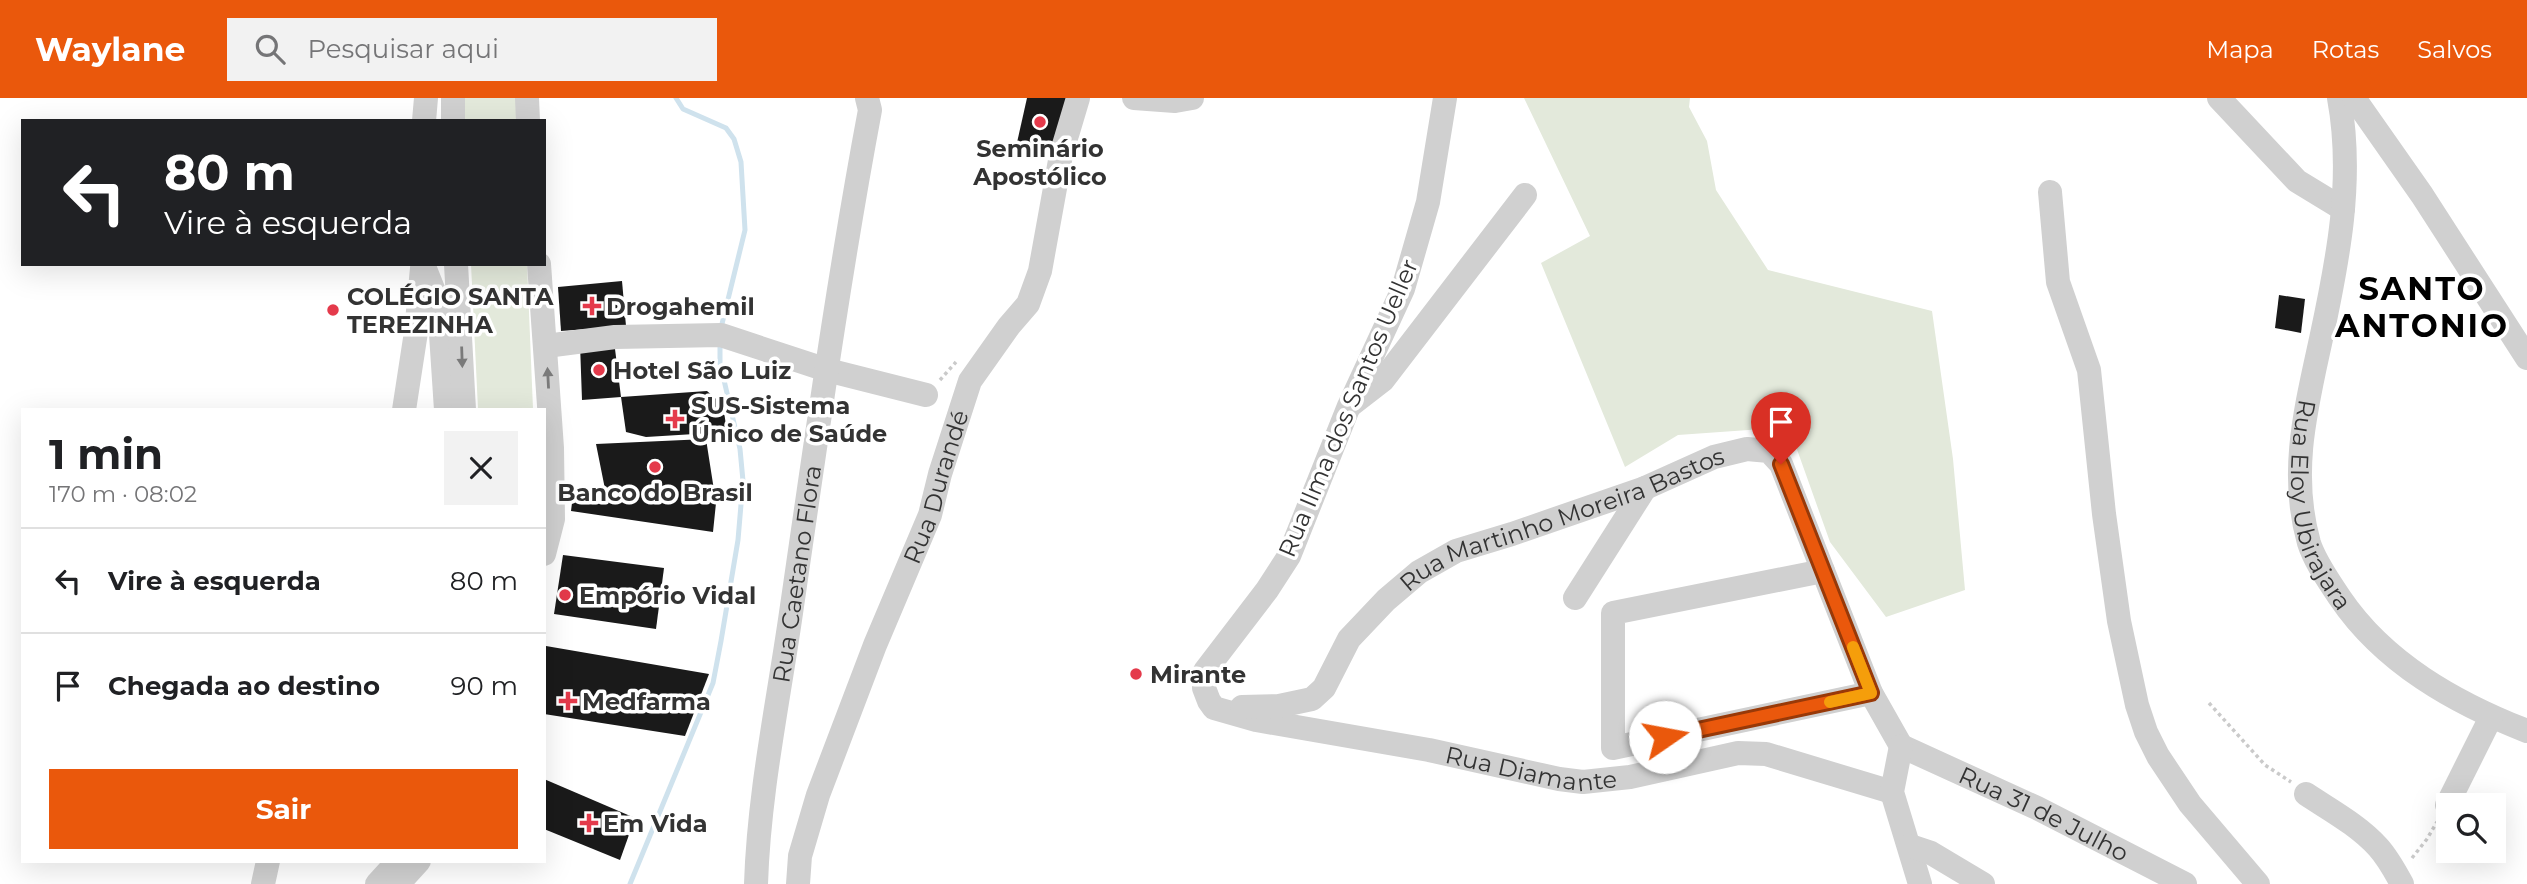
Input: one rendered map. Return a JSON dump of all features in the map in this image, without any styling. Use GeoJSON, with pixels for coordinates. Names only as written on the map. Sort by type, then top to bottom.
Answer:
{"type":"FeatureCollection","features":[{"type":"Feature","properties":{"kind":"street"},"geometry":{"type":"LineString","coordinates":[[424,119],[426,98]]}},
{"type":"Feature","properties":{"kind":"street"},"geometry":{"type":"LineString","coordinates":[[453,98],[453,119]]}},
{"type":"Feature","properties":{"kind":"street"},"geometry":{"type":"LineString","coordinates":[[527,98],[528,119]]}},
{"type":"Feature","properties":{"kind":"street","name":"Rua Caetano Flora"},"geometry":{"type":"LineString","coordinates":[[757,884],[761,812],[772,727],[870,110],[867,98]]}},
{"type":"Feature","properties":{"kind":"street","name":"Rua Durandé"},"geometry":{"type":"LineString","coordinates":[[798,884],[800,856],[818,795],[879,634],[930,515],[940,474],[971,381],[1028,303],[1040,271],[1061,155],[1078,98]]}},
{"type":"Feature","properties":{"kind":"street"},"geometry":{"type":"LineString","coordinates":[[1134,98],[1175,101],[1192,98]]}},
{"type":"Feature","properties":{"kind":"street","name":"Rua Ilma dos Santos Ueller"},"geometry":{"type":"LineString","coordinates":[[1214,708],[1204,688],[1205,671],[1268,590],[1289,556],[1349,406],[1403,289],[1428,202],[1445,98]]}},
{"type":"Feature","properties":{"kind":"street"},"geometry":{"type":"LineString","coordinates":[[2219,98],[2297,181],[2343,209]]}},
{"type":"Feature","properties":{"kind":"street","name":"Rua Eloy Ubirajara"},"geometry":{"type":"LineString","coordinates":[[2339,98],[2344,153],[2343,209],[2338,254],[2300,440],[2298,478],[2302,516],[2310,546],[2352,615],[2414,673],[2491,717],[2527,731]]}},
{"type":"Feature","properties":{"kind":"street"},"geometry":{"type":"LineString","coordinates":[[2354,98],[2422,195],[2527,358]]}},
{"type":"Feature","properties":{"kind":"street"},"geometry":{"type":"LineString","coordinates":[[2050,192],[2058,282],[2089,370],[2115,595],[2137,705],[2158,756],[2190,804],[2258,884]]}},
{"type":"Feature","properties":{"kind":"street"},"geometry":{"type":"LineString","coordinates":[[1349,406],[1383,380],[1525,195]]}},
{"type":"Feature","properties":{"kind":"street"},"geometry":{"type":"LineString","coordinates":[[404,408],[423,266]]}},
{"type":"Feature","properties":{"kind":"street"},"geometry":{"type":"LineString","coordinates":[[424,266],[439,304],[446,408]]}},
{"type":"Feature","properties":{"kind":"street"},"geometry":{"type":"LineString","coordinates":[[456,266],[464,408]]}},
{"type":"Feature","properties":{"kind":"street"},"geometry":{"type":"LineString","coordinates":[[539,266],[547,346],[552,470],[552,519],[546,549]]}},
{"type":"Feature","properties":{"kind":"street"},"geometry":{"type":"LineString","coordinates":[[547,346],[615,337],[721,335],[827,370],[926,395]]}},
{"type":"Feature","properties":{"kind":"street","name":"Rua Martinho Moreira Bastos"},"geometry":{"type":"LineString","coordinates":[[1214,708],[1279,706],[1311,699],[1324,688],[1349,639],[1386,600],[1419,572],[1455,551],[1646,488],[1714,457],[1747,449],[1769,451],[1781,464],[1871,693],[1901,746]]}},
{"type":"Feature","properties":{"kind":"street"},"geometry":{"type":"LineString","coordinates":[[1575,598],[1646,488]]}},
{"type":"Feature","properties":{"kind":"street"},"geometry":{"type":"LineString","coordinates":[[1823,571],[1614,613],[1613,748],[1871,693]]}},
{"type":"Feature","properties":{"kind":"street","name":"Rua Diamante"},"geometry":{"type":"LineString","coordinates":[[1214,708],[1256,720],[1429,750],[1583,782],[1630,777],[1738,753],[1766,754],[1892,792]]}},
{"type":"Feature","properties":{"kind":"street"},"geometry":{"type":"LineString","coordinates":[[2453,793],[2491,717]]}},
{"type":"Feature","properties":{"kind":"street"},"geometry":{"type":"LineString","coordinates":[[1901,746],[1892,792],[1920,884]]}},
{"type":"Feature","properties":{"kind":"street","name":"Rua 31 de Julho"},"geometry":{"type":"LineString","coordinates":[[1901,746],[2037,808],[2185,884]]}},
{"type":"Feature","properties":{"kind":"street"},"geometry":{"type":"LineString","coordinates":[[2306,794],[2378,846],[2400,880]]}},
{"type":"Feature","properties":{"kind":"street"},"geometry":{"type":"LineString","coordinates":[[1910,846],[1931,853],[1983,884]]}},
{"type":"Feature","properties":{"kind":"street"},"geometry":{"type":"LineString","coordinates":[[263,884],[268,863]]}},
{"type":"Feature","properties":{"kind":"street"},"geometry":{"type":"LineString","coordinates":[[377,884],[396,863]]}},
{"type":"Feature","properties":{"kind":"street"},"geometry":{"type":"LineString","coordinates":[[398,884],[417,863]]}},
{"type":"Feature","properties":{"kind":"path"},"geometry":{"type":"LineString","coordinates":[[2209,703],[2265,765],[2306,794]]}},
{"type":"Feature","properties":{"kind":"path"},"geometry":{"type":"LineString","coordinates":[[2400,880],[2436,824]]}},
{"type":"Feature","properties":{"kind":"shaded area"},"geometry":{"type":"Polygon","coordinates":[[[463,98],[518,98],[519,119],[464,119],[463,98]]]}},
{"type":"Feature","properties":{"kind":"shaded area"},"geometry":{"type":"Polygon","coordinates":[[[1524,98],[1690,98],[1689,107],[1707,141],[1716,190],[1768,270],[1932,311],[1953,459],[1965,590],[1886,617],[1830,542],[1789,427],[1678,435],[1625,467],[1541,263],[1590,236],[1524,98]]]}},
{"type":"Feature","properties":{"kind":"shaded area"},"geometry":{"type":"Polygon","coordinates":[[[471,266],[527,266],[533,408],[478,408],[471,266]]]}},
{"type":"Feature","properties":{"kind":"building","name":"Seminário Apostólico"},"geometry":{"type":"Polygon","coordinates":[[[1027,98],[1067,98],[1049,158],[1016,147],[1027,98]]]}},
{"type":"Feature","properties":{"kind":"building","name":"Drogahemil"},"geometry":{"type":"Polygon","coordinates":[[[622,281],[626,326],[561,331],[558,287],[622,281]]]}},
{"type":"Feature","properties":{"kind":"building"},"geometry":{"type":"Polygon","coordinates":[[[2279,295],[2305,299],[2301,333],[2275,328],[2279,295]]]}},
{"type":"Feature","properties":{"kind":"building","name":"Hotel São Luiz"},"geometry":{"type":"Polygon","coordinates":[[[614,341],[621,397],[582,400],[580,344],[614,341]]]}},
{"type":"Feature","properties":{"kind":"building","name":"SUS-Sistema Único de Saúde"},"geometry":{"type":"Polygon","coordinates":[[[707,391],[723,405],[727,432],[646,437],[626,432],[621,397],[707,391]]]}},
{"type":"Feature","properties":{"kind":"building","name":"Banco do Brasil"},"geometry":{"type":"Polygon","coordinates":[[[706,439],[716,503],[713,532],[571,511],[574,487],[631,493],[605,489],[596,444],[706,439]]]}},
{"type":"Feature","properties":{"kind":"building"},"geometry":{"type":"Polygon","coordinates":[[[563,555],[664,568],[656,629],[554,614],[563,555]]]}},
{"type":"Feature","properties":{"kind":"building"},"geometry":{"type":"Polygon","coordinates":[[[546,646],[709,674],[685,736],[546,714],[546,646]]]}},
{"type":"Feature","properties":{"kind":"building","name":"Em Vida"},"geometry":{"type":"Polygon","coordinates":[[[546,780],[635,818],[620,860],[546,830],[546,780]]]}},
{"type":"Feature","properties":{"kind":"waterway"},"geometry":{"type":"LineString","coordinates":[[676,98],[683,109],[726,128],[734,139],[741,162],[745,230],[721,328]]}},
{"type":"Feature","properties":{"kind":"waterway"},"geometry":{"type":"LineString","coordinates":[[630,884],[713,683],[738,540],[743,481],[740,449],[720,363],[720,342]]}},
{"type":"Feature","properties":{"kind":"slow traffic"},"geometry":{"type":"LineString","coordinates":[[1830,702],[1871,693],[1853,647]]}},
{"type":"Feature","properties":{"kind":"place","name":"Seminário Apostólico"},"geometry":{"type":"Point","coordinates":[1040,122]}},
{"type":"Feature","properties":{"kind":"place","name":"Drogahemil"},"geometry":{"type":"Point","coordinates":[592,306]}},
{"type":"Feature","properties":{"kind":"place","name":"COLÉGIO SANTA TEREZINHA"},"geometry":{"type":"Point","coordinates":[333,310]}},
{"type":"Feature","properties":{"kind":"place","name":"Hotel São Luiz"},"geometry":{"type":"Point","coordinates":[599,370]}},
{"type":"Feature","properties":{"kind":"place","name":"SUS-Sistema Único de Saúde"},"geometry":{"type":"Point","coordinates":[675,419]}},
{"type":"Feature","properties":{"kind":"place","name":"Banco do Brasil"},"geometry":{"type":"Point","coordinates":[655,467]}},
{"type":"Feature","properties":{"kind":"place","name":"Empório Vidal"},"geometry":{"type":"Point","coordinates":[565,595]}},
{"type":"Feature","properties":{"kind":"place","name":"Mirante"},"geometry":{"type":"Point","coordinates":[1136,674]}},
{"type":"Feature","properties":{"kind":"place","name":"Medfarma"},"geometry":{"type":"Point","coordinates":[568,701]}},
{"type":"Feature","properties":{"kind":"place","name":"Em Vida"},"geometry":{"type":"Point","coordinates":[589,823]}},
{"type":"Feature","properties":{"kind":"district","name":"SANTO ANTONIO"},"geometry":{"type":"Point","coordinates":[2422,306]}},
{"type":"Feature","properties":{"kind":"route"},"geometry":{"type":"LineString","coordinates":[[1665,737],[1871,693],[1781,464]]}}]}
